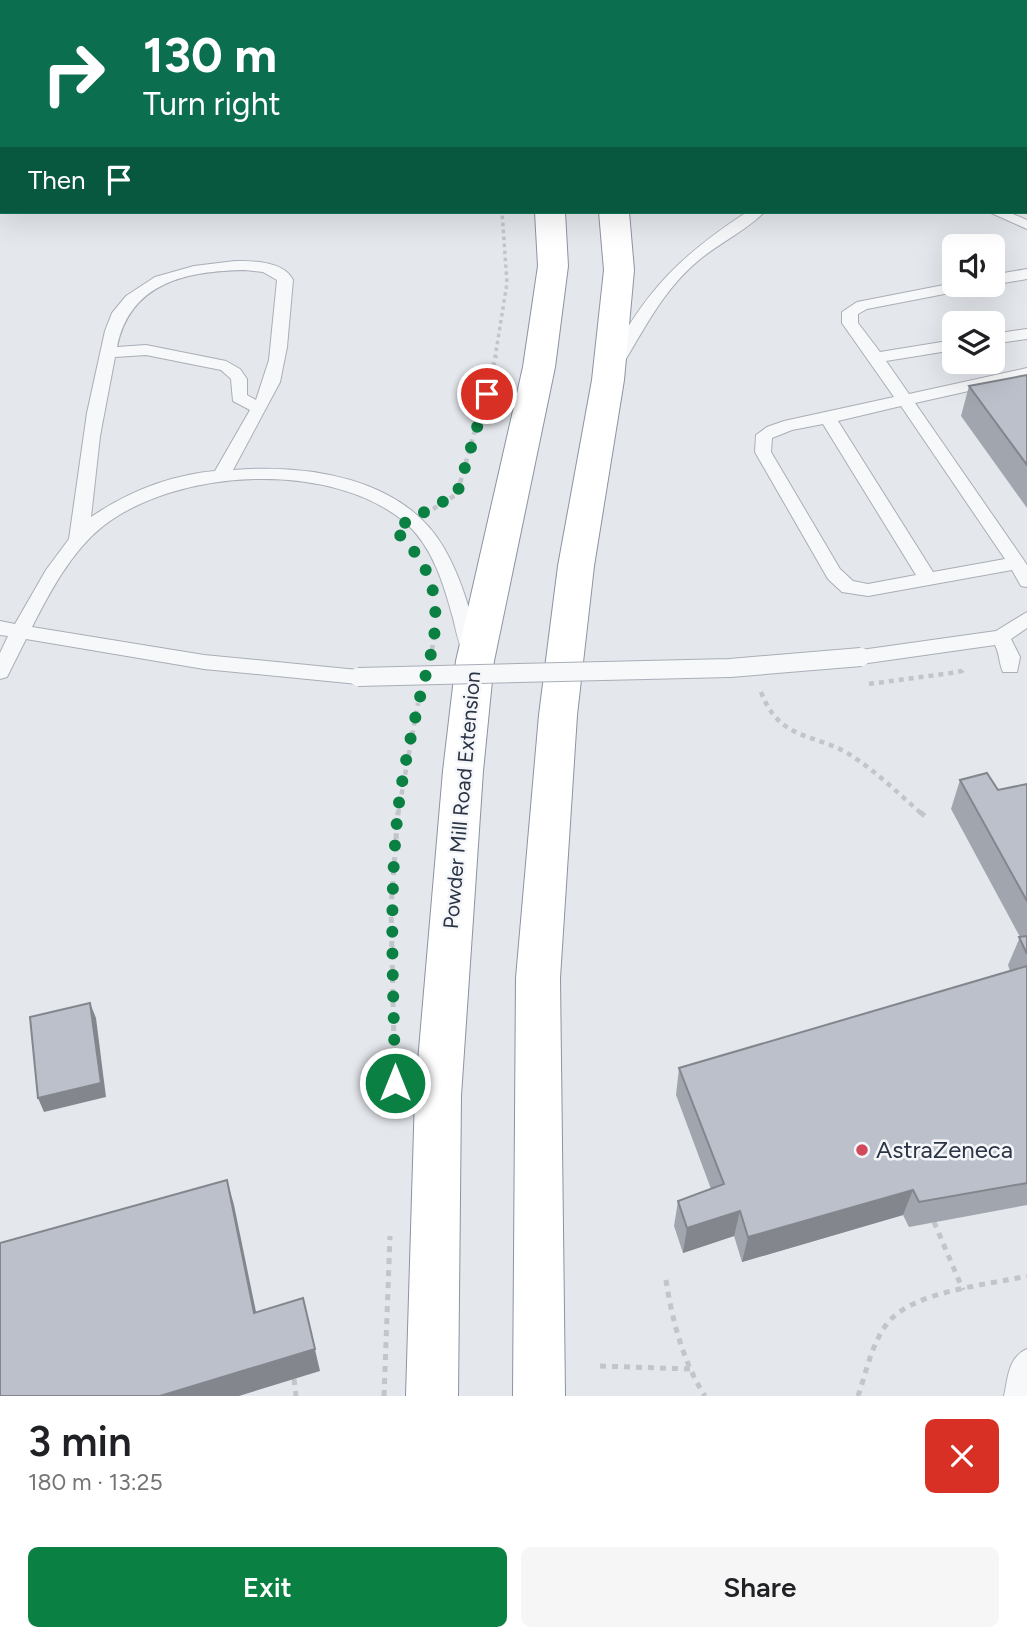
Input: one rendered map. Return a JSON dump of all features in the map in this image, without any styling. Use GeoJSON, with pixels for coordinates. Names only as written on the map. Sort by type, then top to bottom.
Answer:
{"type":"FeatureCollection","features":[{"type":"Feature","properties":{"kind":"highway","name":"Powder Mill Road Extension"},"geometry":{"type":"LineString","coordinates":[[432,1396],[438,1096],[463,771],[475,661],[539,368],[553,266],[550,214]]}},
{"type":"Feature","properties":{"kind":"highway"},"geometry":{"type":"LineString","coordinates":[[614,214],[619,270]]}},
{"type":"Feature","properties":{"kind":"highway"},"geometry":{"type":"LineString","coordinates":[[539,1396],[538,978],[550,793],[576,566],[608,380],[624,214]]}},
{"type":"Feature","properties":{"kind":"lane"},"geometry":{"type":"LineString","coordinates":[[608,380],[632,329],[655,294],[679,268],[754,214]]}},
{"type":"Feature","properties":{"kind":"lane"},"geometry":{"type":"LineString","coordinates":[[1001,214],[1027,225]]}},
{"type":"Feature","properties":{"kind":"lane"},"geometry":{"type":"LineString","coordinates":[[75,545],[86,504],[90,447],[108,352],[113,327],[122,309],[135,296],[178,274],[211,268],[271,269],[284,275],[285,280],[273,379],[230,453],[221,477]]}},
{"type":"Feature","properties":{"kind":"lane"},"geometry":{"type":"LineString","coordinates":[[1005,278],[1027,274]]}},
{"type":"Feature","properties":{"kind":"lane"},"geometry":{"type":"LineString","coordinates":[[942,289],[862,305],[850,312],[850,323],[1027,581]]}},
{"type":"Feature","properties":{"kind":"lane"},"geometry":{"type":"LineString","coordinates":[[1005,337],[1027,334]]}},
{"type":"Feature","properties":{"kind":"lane"},"geometry":{"type":"LineString","coordinates":[[876,358],[942,347]]}},
{"type":"Feature","properties":{"kind":"lane"},"geometry":{"type":"LineString","coordinates":[[108,352],[146,350],[226,366],[238,374],[241,380],[239,397],[258,408]]}},
{"type":"Feature","properties":{"kind":"lane"},"geometry":{"type":"LineString","coordinates":[[1017,563],[868,590],[848,587],[834,574],[763,452],[764,435],[780,426],[828,418],[1027,373]]}},
{"type":"Feature","properties":{"kind":"lane"},"geometry":{"type":"LineString","coordinates":[[828,418],[929,581]]}},
{"type":"Feature","properties":{"kind":"lane"},"geometry":{"type":"LineString","coordinates":[[0,671],[53,574],[93,524],[113,508],[141,494],[221,477],[274,475],[320,478],[377,495],[412,520],[444,559],[475,661]]}},
{"type":"Feature","properties":{"kind":"lane"},"geometry":{"type":"LineString","coordinates":[[0,628],[204,662],[358,677],[730,668],[861,656],[1001,637],[1027,620]]}},
{"type":"Feature","properties":{"kind":"lane"},"geometry":{"type":"LineString","coordinates":[[1001,637],[1011,657],[1010,667]]}},
{"type":"Feature","properties":{"kind":"lane"},"geometry":{"type":"LineString","coordinates":[[1017,1396],[1023,1368],[1027,1362]]}},
{"type":"Feature","properties":{"kind":"path"},"geometry":{"type":"LineString","coordinates":[[412,520],[457,494],[462,482],[493,373],[507,283],[502,214]]}},
{"type":"Feature","properties":{"kind":"path"},"geometry":{"type":"LineString","coordinates":[[429,660],[435,617]]}},
{"type":"Feature","properties":{"kind":"path"},"geometry":{"type":"LineString","coordinates":[[867,684],[962,671],[968,663]]}},
{"type":"Feature","properties":{"kind":"path"},"geometry":{"type":"LineString","coordinates":[[760,686],[768,710],[785,729],[845,751],[925,816]]}},
{"type":"Feature","properties":{"kind":"path"},"geometry":{"type":"LineString","coordinates":[[395,1093],[391,935],[393,881],[398,809],[420,695]]}},
{"type":"Feature","properties":{"kind":"path"},"geometry":{"type":"LineString","coordinates":[[934,1222],[963,1290]]}},
{"type":"Feature","properties":{"kind":"path"},"geometry":{"type":"LineString","coordinates":[[384,1396],[390,1231]]}},
{"type":"Feature","properties":{"kind":"path"},"geometry":{"type":"LineString","coordinates":[[858,1396],[877,1340],[887,1323],[904,1307],[1027,1276]]}},
{"type":"Feature","properties":{"kind":"path"},"geometry":{"type":"LineString","coordinates":[[666,1280],[668,1298],[690,1369],[705,1396]]}},
{"type":"Feature","properties":{"kind":"path"},"geometry":{"type":"LineString","coordinates":[[600,1366],[690,1369]]}},
{"type":"Feature","properties":{"kind":"path"},"geometry":{"type":"LineString","coordinates":[[294,1379],[296,1396]]}},
{"type":"Feature","properties":{"kind":"building"},"geometry":{"type":"Polygon","coordinates":[[[1027,375],[1027,465],[969,386],[1027,375]]]}},
{"type":"Feature","properties":{"kind":"building"},"geometry":{"type":"Polygon","coordinates":[[[987,773],[998,790],[1027,784],[1027,901],[960,780],[987,773]]]}},
{"type":"Feature","properties":{"kind":"building"},"geometry":{"type":"Polygon","coordinates":[[[1027,936],[1027,954],[1019,937],[1027,936]]]}},
{"type":"Feature","properties":{"kind":"building","name":"AstraZeneca"},"geometry":{"type":"Polygon","coordinates":[[[1027,966],[1027,1183],[919,1202],[913,1190],[748,1237],[740,1211],[687,1228],[678,1201],[724,1184],[679,1068],[1027,966]]]}},
{"type":"Feature","properties":{"kind":"building"},"geometry":{"type":"Polygon","coordinates":[[[90,1003],[101,1083],[38,1098],[30,1017],[90,1003]]]}},
{"type":"Feature","properties":{"kind":"building"},"geometry":{"type":"Polygon","coordinates":[[[227,1180],[254,1313],[303,1298],[315,1349],[160,1396],[0,1396],[0,1243],[227,1180]]]}},
{"type":"Feature","properties":{"kind":"place","name":"AstraZeneca"},"geometry":{"type":"Point","coordinates":[862,1150]}},
{"type":"Feature","properties":{"kind":"route"},"geometry":{"type":"LineString","coordinates":[[395,1083],[391,935],[398,809],[417,707],[432,648],[436,608],[433,587],[426,568],[418,553],[394,529],[457,494],[487,394]]}}]}
